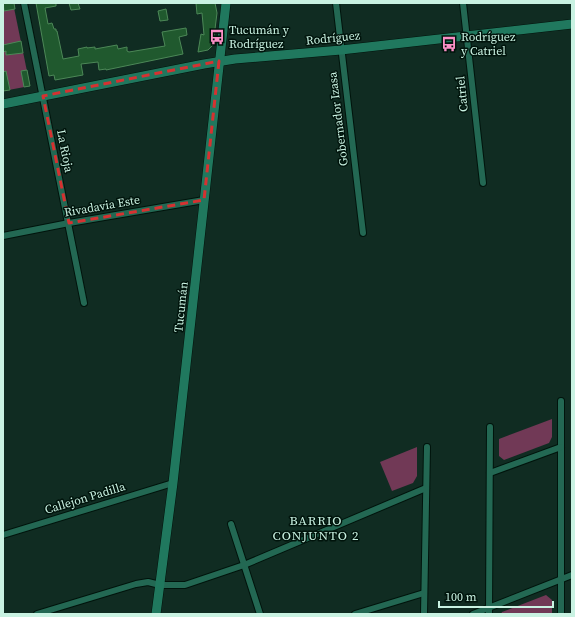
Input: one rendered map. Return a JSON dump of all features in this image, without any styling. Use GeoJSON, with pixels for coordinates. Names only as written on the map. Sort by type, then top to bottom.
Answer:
{"type":"FeatureCollection","features":[{"type":"Feature","properties":{"kind":"main road","name":"Tucumán"},"geometry":{"type":"LineString","coordinates":[[156,614],[173,483],[226,3]]}},
{"type":"Feature","properties":{"kind":"main road","name":"Rodríguez"},"geometry":{"type":"LineString","coordinates":[[3,104],[219,61],[341,50],[572,24]]}},
{"type":"Feature","properties":{"kind":"street","name":"La Rioja"},"geometry":{"type":"LineString","coordinates":[[24,3],[84,303]]}},
{"type":"Feature","properties":{"kind":"street","name":"Gobernador Izasa"},"geometry":{"type":"LineString","coordinates":[[336,3],[363,233]]}},
{"type":"Feature","properties":{"kind":"street","name":"Catriel"},"geometry":{"type":"LineString","coordinates":[[463,3],[483,182]]}},
{"type":"Feature","properties":{"kind":"street","name":"Rivadavia Este"},"geometry":{"type":"LineString","coordinates":[[3,236],[69,222],[204,200]]}},
{"type":"Feature","properties":{"kind":"street"},"geometry":{"type":"LineString","coordinates":[[561,401],[561,614]]}},
{"type":"Feature","properties":{"kind":"street"},"geometry":{"type":"LineString","coordinates":[[489,611],[490,427]]}},
{"type":"Feature","properties":{"kind":"street"},"geometry":{"type":"LineString","coordinates":[[424,614],[427,447]]}},
{"type":"Feature","properties":{"kind":"street"},"geometry":{"type":"LineString","coordinates":[[490,473],[561,447]]}},
{"type":"Feature","properties":{"kind":"street","name":"Callejon Padilla"},"geometry":{"type":"LineString","coordinates":[[3,535],[173,483]]}},
{"type":"Feature","properties":{"kind":"street"},"geometry":{"type":"LineString","coordinates":[[37,614],[136,584],[148,582],[160,585],[185,585],[244,565],[426,488]]}},
{"type":"Feature","properties":{"kind":"street"},"geometry":{"type":"LineString","coordinates":[[231,524],[260,614]]}},
{"type":"Feature","properties":{"kind":"street"},"geometry":{"type":"LineString","coordinates":[[473,614],[489,611],[572,575]]}},
{"type":"Feature","properties":{"kind":"street"},"geometry":{"type":"LineString","coordinates":[[355,614],[424,593]]}},
{"type":"Feature","properties":{"kind":"street"},"geometry":{"type":"LineString","coordinates":[[364,611],[372,614]]}},
{"type":"Feature","properties":{"kind":"highlighted area"},"geometry":{"type":"Polygon","coordinates":[[[219,61],[204,200],[69,223],[43,96],[219,61]]]}},
{"type":"Feature","properties":{"kind":"shaded area"},"geometry":{"type":"Polygon","coordinates":[[[3,3],[13,3],[30,86],[3,91],[3,3]]]}},
{"type":"Feature","properties":{"kind":"shaded area"},"geometry":{"type":"Polygon","coordinates":[[[552,419],[552,437],[549,443],[504,460],[499,456],[499,439],[552,419]]]}},
{"type":"Feature","properties":{"kind":"shaded area"},"geometry":{"type":"Polygon","coordinates":[[[417,447],[417,476],[413,483],[392,491],[380,462],[417,447]]]}},
{"type":"Feature","properties":{"kind":"shaded area"},"geometry":{"type":"Polygon","coordinates":[[[546,595],[552,600],[552,614],[501,614],[502,612],[546,595]]]}},
{"type":"Feature","properties":{"kind":"building"},"geometry":{"type":"Polygon","coordinates":[[[3,3],[14,3],[15,9],[4,11],[3,3]]]}},
{"type":"Feature","properties":{"kind":"building"},"geometry":{"type":"Polygon","coordinates":[[[36,3],[56,3],[56,6],[45,8],[48,24],[52,23],[54,29],[57,31],[63,59],[79,56],[78,49],[87,47],[95,47],[95,49],[117,45],[118,49],[127,47],[127,51],[129,52],[165,46],[162,32],[186,28],[187,35],[179,37],[183,54],[106,70],[99,70],[98,62],[81,64],[83,75],[55,80],[54,75],[49,76],[36,3]]]}},
{"type":"Feature","properties":{"kind":"building"},"geometry":{"type":"Polygon","coordinates":[[[69,3],[78,3],[80,9],[71,10],[69,3]]]}},
{"type":"Feature","properties":{"kind":"building"},"geometry":{"type":"Polygon","coordinates":[[[196,3],[215,3],[217,13],[213,45],[208,50],[198,52],[201,34],[204,35],[202,13],[197,14],[196,3]]]}},
{"type":"Feature","properties":{"kind":"building"},"geometry":{"type":"Polygon","coordinates":[[[166,9],[168,20],[160,21],[158,11],[166,9]]]}},
{"type":"Feature","properties":{"kind":"building"},"geometry":{"type":"Polygon","coordinates":[[[21,41],[23,53],[6,55],[6,51],[3,52],[3,45],[21,41]]]}},
{"type":"Feature","properties":{"kind":"building"},"geometry":{"type":"Polygon","coordinates":[[[27,70],[30,86],[24,87],[21,71],[27,70]]]}},
{"type":"Feature","properties":{"kind":"building"},"geometry":{"type":"Polygon","coordinates":[[[6,71],[10,90],[3,91],[3,72],[6,71]]]}},
{"type":"Feature","properties":{"kind":"place","name":"Tucumán y Rodríguez"},"geometry":{"type":"Point","coordinates":[217,37]}},
{"type":"Feature","properties":{"kind":"place","name":"Rodríguez y Catriel"},"geometry":{"type":"Point","coordinates":[449,44]}},
{"type":"Feature","properties":{"kind":"district","name":"BARRIO CONJUNTO 2"},"geometry":{"type":"Point","coordinates":[316,528]}}]}
